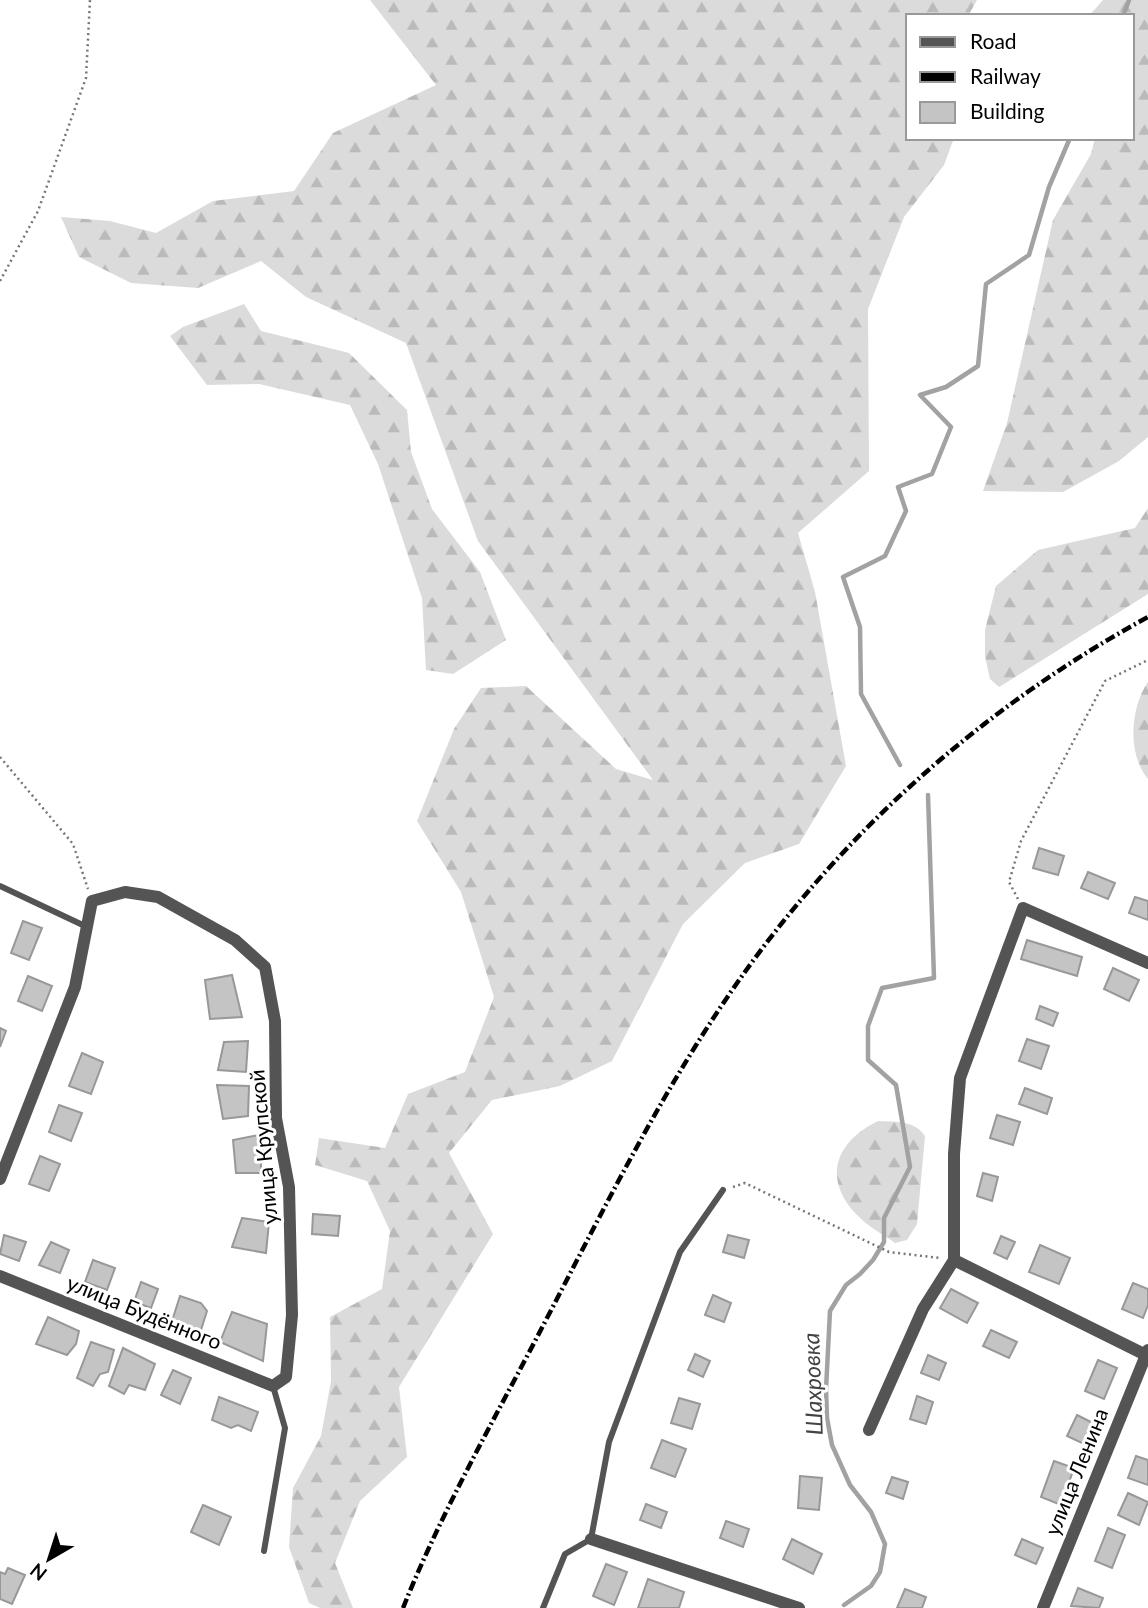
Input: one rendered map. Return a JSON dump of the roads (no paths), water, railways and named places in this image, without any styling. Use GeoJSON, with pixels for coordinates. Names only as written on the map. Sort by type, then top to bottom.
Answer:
{"type":"FeatureCollection","features":[{"type":"Feature","properties":{"kind":"street","name":"улица Крупской"},"geometry":{"type":"LineString","coordinates":[[87,927],[92,901],[125,892],[158,897],[235,940],[265,967],[275,1021],[276,1118],[289,1187],[292,1315],[286,1377],[273,1386]]}},
{"type":"Feature","properties":{"kind":"street"},"geometry":{"type":"LineString","coordinates":[[869,1430],[923,1309],[954,1260],[954,1154],[960,1078],[1023,908],[1148,963]]}},
{"type":"Feature","properties":{"kind":"street"},"geometry":{"type":"LineString","coordinates":[[0,1179],[75,987],[87,927]]}},
{"type":"Feature","properties":{"kind":"street"},"geometry":{"type":"LineString","coordinates":[[954,1260],[1147,1354]]}},
{"type":"Feature","properties":{"kind":"street","name":"улица Будённого"},"geometry":{"type":"LineString","coordinates":[[0,1276],[273,1386]]}},
{"type":"Feature","properties":{"kind":"street","name":"улица Ленина"},"geometry":{"type":"LineString","coordinates":[[1042,1608],[1147,1354]]}},
{"type":"Feature","properties":{"kind":"street"},"geometry":{"type":"LineString","coordinates":[[591,1539],[799,1608]]}},
{"type":"Feature","properties":{"kind":"lane"},"geometry":{"type":"LineString","coordinates":[[0,886],[87,927]]}},
{"type":"Feature","properties":{"kind":"lane"},"geometry":{"type":"LineString","coordinates":[[543,1608],[565,1554],[591,1539],[609,1442],[680,1252],[723,1191]]}},
{"type":"Feature","properties":{"kind":"lane"},"geometry":{"type":"LineString","coordinates":[[264,1551],[285,1428],[273,1386]]}},
{"type":"Feature","properties":{"kind":"waterway","name":"Шахровка"},"geometry":{"type":"LineString","coordinates":[[1124,14],[1129,0]]}},
{"type":"Feature","properties":{"kind":"waterway","name":"Шахровка"},"geometry":{"type":"LineString","coordinates":[[900,765],[861,694],[860,627],[843,577],[885,556],[906,511],[898,487],[932,474],[951,427],[920,395],[946,387],[978,366],[986,284],[1029,255],[1049,187],[1069,140]]}},
{"type":"Feature","properties":{"kind":"waterway","name":"Шахровка"},"geometry":{"type":"LineString","coordinates":[[844,1605],[871,1586],[880,1572],[885,1544],[871,1512],[850,1485],[832,1445],[826,1389],[830,1311],[846,1285],[873,1260],[884,1242],[884,1218],[910,1167],[896,1085],[868,1060],[868,1026],[882,988],[934,978],[928,795]]}},
{"type":"Feature","properties":{"kind":"railway"},"geometry":{"type":"LineString","coordinates":[[403,1608],[453,1497],[663,1100],[714,1017],[783,921],[875,820],[925,773],[1032,689],[1089,651],[1148,617]]}}]}
